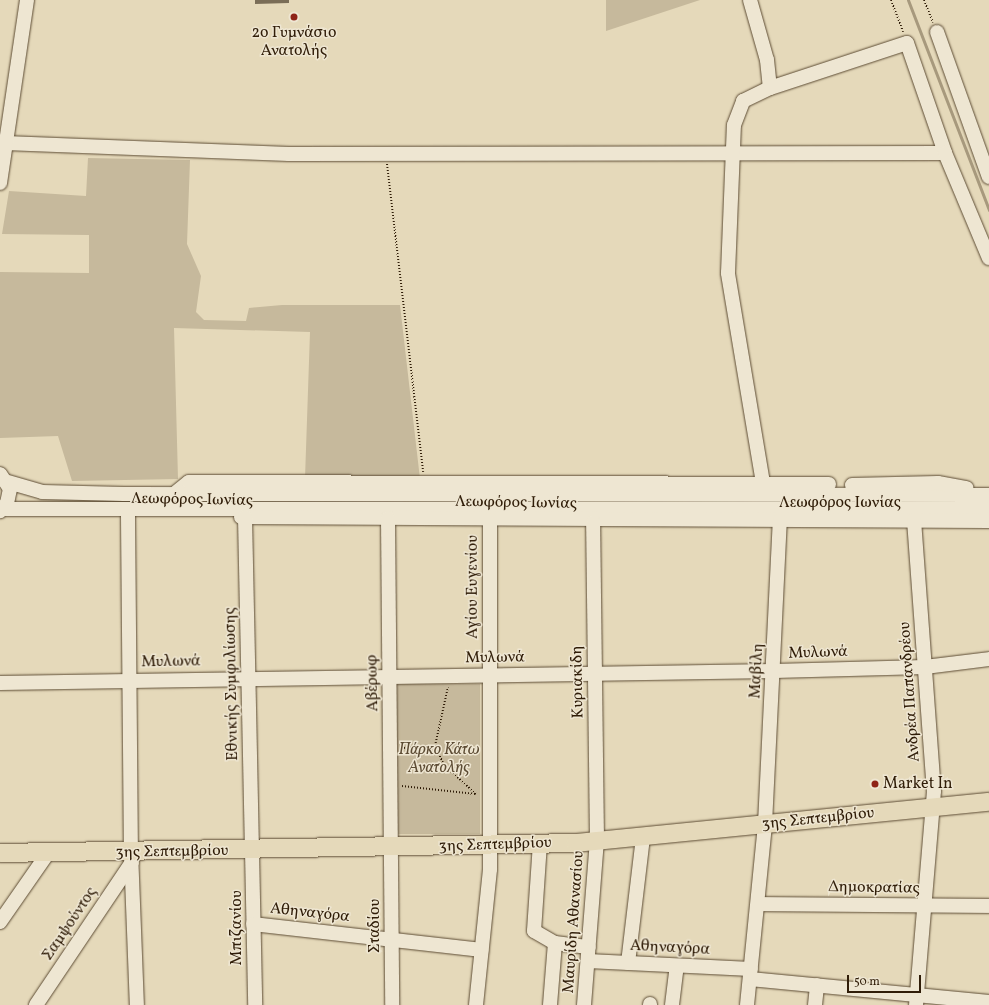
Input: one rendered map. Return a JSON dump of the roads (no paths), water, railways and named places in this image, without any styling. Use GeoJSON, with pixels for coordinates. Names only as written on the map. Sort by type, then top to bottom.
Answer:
{"type":"FeatureCollection","features":[{"type":"Feature","properties":{"kind":"main road","name":"3ης Σεπτεμβρίου"},"geometry":{"type":"LineString","coordinates":[[0,853],[48,853],[131,857],[254,851],[597,841],[934,807],[987,804]]}},
{"type":"Feature","properties":{"kind":"street"},"geometry":{"type":"LineString","coordinates":[[0,183],[5,109],[28,0]]}},
{"type":"Feature","properties":{"kind":"street"},"geometry":{"type":"LineString","coordinates":[[750,0],[767,60],[770,88]]}},
{"type":"Feature","properties":{"kind":"street"},"geometry":{"type":"LineString","coordinates":[[937,32],[989,177]]}},
{"type":"Feature","properties":{"kind":"street"},"geometry":{"type":"LineString","coordinates":[[763,483],[728,273],[732,156],[739,106],[747,97],[907,43],[945,153],[989,258]]}},
{"type":"Feature","properties":{"kind":"street"},"geometry":{"type":"LineString","coordinates":[[3,146],[230,153],[732,156],[945,153]]}},
{"type":"Feature","properties":{"kind":"street"},"geometry":{"type":"LineString","coordinates":[[2,510],[10,496],[4,478]]}},
{"type":"Feature","properties":{"kind":"street","name":"Λεωφόρος Ιωνίας"},"geometry":{"type":"LineString","coordinates":[[4,478],[42,492],[174,494],[986,495]]}},
{"type":"Feature","properties":{"kind":"street","name":"Λεωφόρος Ιωνίας"},"geometry":{"type":"LineString","coordinates":[[174,494],[188,482],[424,482],[938,484],[968,488],[986,495]]}},
{"type":"Feature","properties":{"kind":"street","name":"Λεωφόρος Ιωνίας"},"geometry":{"type":"LineString","coordinates":[[2,510],[44,507],[989,509]]}},
{"type":"Feature","properties":{"kind":"street","name":"Λεωφόρος Ιωνίας"},"geometry":{"type":"LineString","coordinates":[[44,507],[63,515],[128,516],[388,518],[593,522],[780,520],[989,521]]}},
{"type":"Feature","properties":{"kind":"street"},"geometry":{"type":"LineString","coordinates":[[128,516],[131,857],[137,1005]]}},
{"type":"Feature","properties":{"kind":"street","name":"Εθνικής Συμφιλίωσης"},"geometry":{"type":"LineString","coordinates":[[245,517],[254,851]]}},
{"type":"Feature","properties":{"kind":"street","name":"Αβέρωφ"},"geometry":{"type":"LineString","coordinates":[[388,518],[392,848]]}},
{"type":"Feature","properties":{"kind":"street","name":"Αγίου Ευγενίου"},"geometry":{"type":"LineString","coordinates":[[476,1005],[490,845],[490,520]]}},
{"type":"Feature","properties":{"kind":"street","name":"Μαβίλη"},"geometry":{"type":"LineString","coordinates":[[747,1005],[765,824],[774,671],[780,520]]}},
{"type":"Feature","properties":{"kind":"street","name":"Ανδρέα Παπανδρέου"},"geometry":{"type":"LineString","coordinates":[[914,520],[934,807],[916,1000]]}},
{"type":"Feature","properties":{"kind":"street","name":"Κυριακίδη"},"geometry":{"type":"LineString","coordinates":[[593,522],[597,841]]}},
{"type":"Feature","properties":{"kind":"street","name":"Μυλωνά"},"geometry":{"type":"LineString","coordinates":[[0,683],[774,671],[925,667],[989,659]]}},
{"type":"Feature","properties":{"kind":"street"},"geometry":{"type":"LineString","coordinates":[[628,963],[643,837]]}},
{"type":"Feature","properties":{"kind":"street","name":"Μαυρίδη Αθανασίου"},"geometry":{"type":"LineString","coordinates":[[584,1005],[597,841]]}},
{"type":"Feature","properties":{"kind":"street"},"geometry":{"type":"LineString","coordinates":[[540,843],[534,931],[555,943],[589,947]]}},
{"type":"Feature","properties":{"kind":"street","name":"Σταδίου"},"geometry":{"type":"LineString","coordinates":[[392,848],[392,1005]]}},
{"type":"Feature","properties":{"kind":"street","name":"Μπιζανίου"},"geometry":{"type":"LineString","coordinates":[[254,851],[254,1005]]}},
{"type":"Feature","properties":{"kind":"street"},"geometry":{"type":"LineString","coordinates":[[0,922],[48,853]]}},
{"type":"Feature","properties":{"kind":"street","name":"Σαμψούντος"},"geometry":{"type":"LineString","coordinates":[[36,1005],[131,857]]}},
{"type":"Feature","properties":{"kind":"street","name":"Δημοκρατίας"},"geometry":{"type":"LineString","coordinates":[[758,904],[989,906]]}},
{"type":"Feature","properties":{"kind":"street","name":"Αθηναγόρα"},"geometry":{"type":"LineString","coordinates":[[253,924],[482,950]]}},
{"type":"Feature","properties":{"kind":"street"},"geometry":{"type":"LineString","coordinates":[[550,1005],[555,943]]}},
{"type":"Feature","properties":{"kind":"street","name":"Αθηναγόρα"},"geometry":{"type":"LineString","coordinates":[[588,961],[677,966],[750,974],[817,986],[916,1000],[989,1002]]}},
{"type":"Feature","properties":{"kind":"street"},"geometry":{"type":"LineString","coordinates":[[672,1005],[677,966]]}},
{"type":"Feature","properties":{"kind":"street"},"geometry":{"type":"LineString","coordinates":[[815,1005],[817,986]]}},
{"type":"Feature","properties":{"kind":"waterway"},"geometry":{"type":"LineString","coordinates":[[908,0],[989,210]]}},
{"type":"Feature","properties":{"kind":"place","name":"2ο Γυμνάσιο Ανατολής"},"geometry":{"type":"Point","coordinates":[294,17]}},
{"type":"Feature","properties":{"kind":"place","name":"Market In"},"geometry":{"type":"Point","coordinates":[875,784]}},
{"type":"Feature","properties":{"kind":"park label","name":"Πάρκο Κάτω Ανατολής"},"geometry":{"type":"Point","coordinates":[439,759]}}]}
